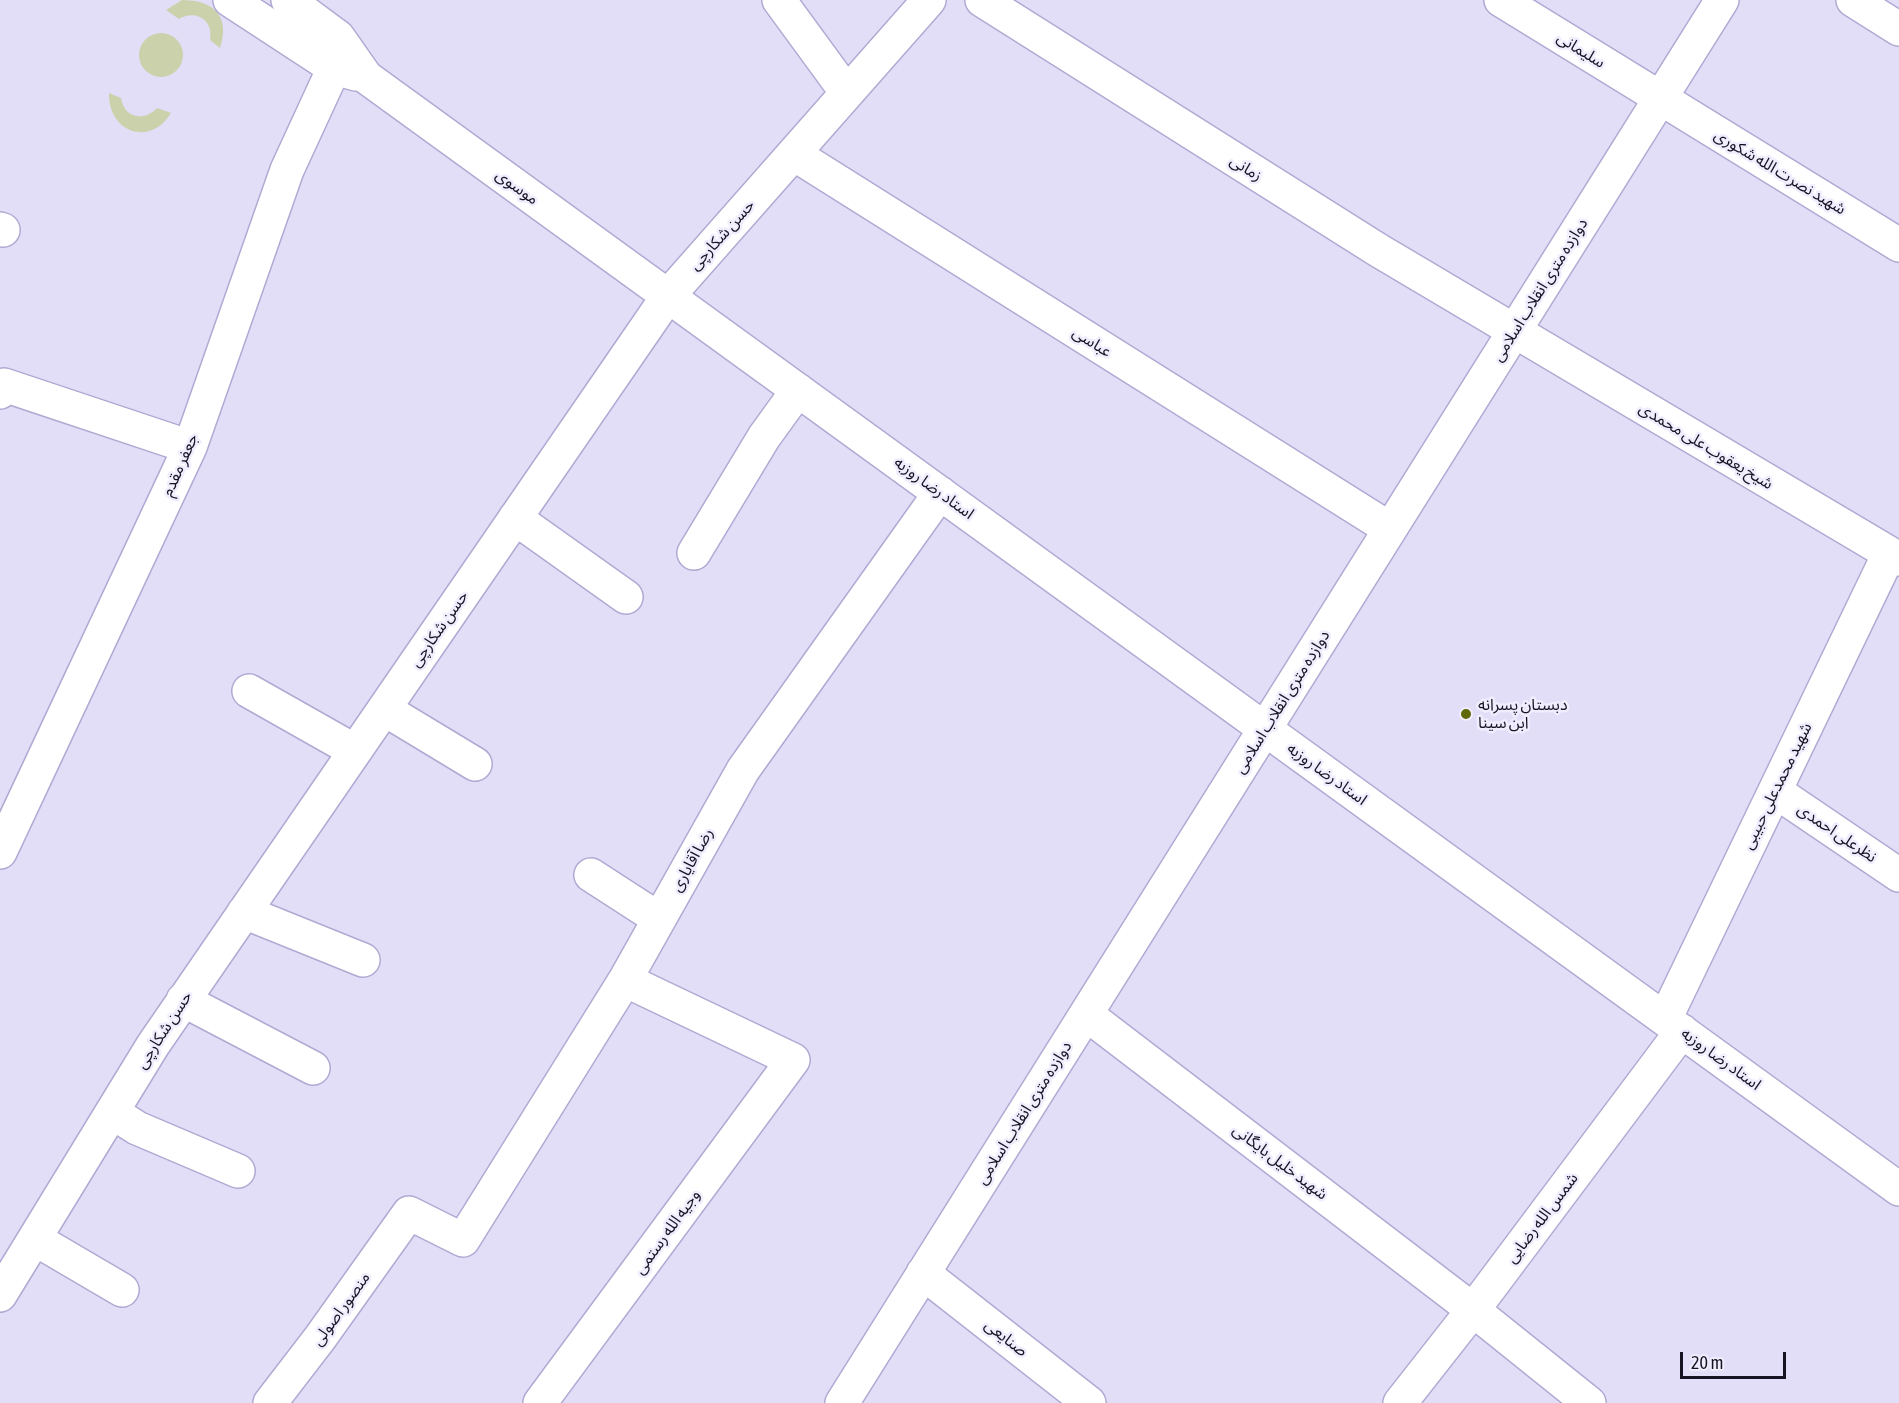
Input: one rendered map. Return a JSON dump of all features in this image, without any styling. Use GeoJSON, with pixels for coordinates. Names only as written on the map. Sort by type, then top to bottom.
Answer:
{"type":"FeatureCollection","features":[{"type":"Feature","properties":{"kind":"street","name":"موسوی"},"geometry":{"type":"LineString","coordinates":[[230,0],[334,68],[366,77]]}},
{"type":"Feature","properties":{"kind":"street","name":"موسوی"},"geometry":{"type":"LineString","coordinates":[[288,0],[338,37],[366,77],[668,296]]}},
{"type":"Feature","properties":{"kind":"street"},"geometry":{"type":"LineString","coordinates":[[779,0],[847,93]]}},
{"type":"Feature","properties":{"kind":"street","name":"حسن شکارچی"},"geometry":{"type":"LineString","coordinates":[[0,1295],[183,1000],[668,296],[929,0]]}},
{"type":"Feature","properties":{"kind":"street","name":"زمانی"},"geometry":{"type":"LineString","coordinates":[[982,0],[1177,126],[1514,332]]}},
{"type":"Feature","properties":{"kind":"street","name":"سلیمانی"},"geometry":{"type":"LineString","coordinates":[[1501,0],[1660,100]]}},
{"type":"Feature","properties":{"kind":"street","name":"دوازده متری انقلاب اسلامی"},"geometry":{"type":"LineString","coordinates":[[842,1403],[1722,0]]}},
{"type":"Feature","properties":{"kind":"street"},"geometry":{"type":"LineString","coordinates":[[1853,0],[1899,29]]}},
{"type":"Feature","properties":{"kind":"street","name":"جعفر مقدم"},"geometry":{"type":"LineString","coordinates":[[0,852],[190,447],[287,171],[334,68]]}},
{"type":"Feature","properties":{"kind":"street","name":"شهید نصرت الله شکوری"},"geometry":{"type":"LineString","coordinates":[[1660,100],[1899,245]]}},
{"type":"Feature","properties":{"kind":"street","name":"عباسی"},"geometry":{"type":"LineString","coordinates":[[794,154],[1390,529]]}},
{"type":"Feature","properties":{"kind":"street","name":"استاد رضا روزبه"},"geometry":{"type":"LineString","coordinates":[[668,296],[1899,1188]]}},
{"type":"Feature","properties":{"kind":"street","name":"شیخ یعقوب علی محمدی"},"geometry":{"type":"LineString","coordinates":[[1514,332],[1894,556]]}},
{"type":"Feature","properties":{"kind":"street"},"geometry":{"type":"LineString","coordinates":[[0,392],[4,385],[190,447]]}},
{"type":"Feature","properties":{"kind":"street"},"geometry":{"type":"LineString","coordinates":[[694,553],[764,437],[798,390]]}},
{"type":"Feature","properties":{"kind":"street","name":"رضا آقایاری"},"geometry":{"type":"LineString","coordinates":[[409,1213],[463,1240],[625,980],[743,770],[940,493]]}},
{"type":"Feature","properties":{"kind":"street"},"geometry":{"type":"LineString","coordinates":[[515,518],[626,597]]}},
{"type":"Feature","properties":{"kind":"street","name":"شهید محمدعلی حبیبی"},"geometry":{"type":"LineString","coordinates":[[1673,1025],[1775,791],[1894,556]]}},
{"type":"Feature","properties":{"kind":"street"},"geometry":{"type":"LineString","coordinates":[[249,691],[355,751]]}},
{"type":"Feature","properties":{"kind":"street"},"geometry":{"type":"LineString","coordinates":[[384,709],[475,764]]}},
{"type":"Feature","properties":{"kind":"street","name":"نظرعلی احمدی"},"geometry":{"type":"LineString","coordinates":[[1775,791],[1899,875]]}},
{"type":"Feature","properties":{"kind":"street"},"geometry":{"type":"LineString","coordinates":[[591,875],[660,919]]}},
{"type":"Feature","properties":{"kind":"street"},"geometry":{"type":"LineString","coordinates":[[244,912],[363,960]]}},
{"type":"Feature","properties":{"kind":"street","name":"وجیه الله رستمی"},"geometry":{"type":"LineString","coordinates":[[540,1403],[793,1060],[625,980]]}},
{"type":"Feature","properties":{"kind":"street"},"geometry":{"type":"LineString","coordinates":[[183,1000],[314,1068]]}},
{"type":"Feature","properties":{"kind":"street","name":"شهید خلیل بایگانی"},"geometry":{"type":"LineString","coordinates":[[1086,1014],[1473,1310],[1589,1403]]}},
{"type":"Feature","properties":{"kind":"street","name":"شمس الله رضایی"},"geometry":{"type":"LineString","coordinates":[[1400,1403],[1473,1310],[1673,1025]]}},
{"type":"Feature","properties":{"kind":"street"},"geometry":{"type":"LineString","coordinates":[[112,1112],[137,1128],[238,1171]]}},
{"type":"Feature","properties":{"kind":"street","name":"منصور اصولی"},"geometry":{"type":"LineString","coordinates":[[270,1403],[320,1338],[409,1213]]}},
{"type":"Feature","properties":{"kind":"street"},"geometry":{"type":"LineString","coordinates":[[35,1239],[122,1290]]}},
{"type":"Feature","properties":{"kind":"street","name":"صنایعی"},"geometry":{"type":"LineString","coordinates":[[923,1273],[1089,1403]]}},
{"type":"Feature","properties":{"kind":"green space"},"geometry":{"type":"Polygon","coordinates":[[[182,0],[210,6],[221,18],[223,36],[220,48],[210,40],[209,27],[202,18],[191,15],[179,19],[166,10],[182,0]]]}},
{"type":"Feature","properties":{"kind":"green space"},"geometry":{"type":"Polygon","coordinates":[[[161,33],[170,34],[177,39],[182,46],[182,64],[177,71],[170,76],[161,77],[152,76],[145,71],[140,64],[139,55],[140,46],[145,39],[152,34],[161,33]]]}},
{"type":"Feature","properties":{"kind":"green space"},"geometry":{"type":"Polygon","coordinates":[[[109,93],[121,98],[126,110],[135,116],[146,115],[157,108],[171,113],[163,124],[153,130],[132,131],[115,118],[109,93]]]}},
{"type":"Feature","properties":{"kind":"place","name":"دبستان پسرانه ابن سینا"},"geometry":{"type":"Point","coordinates":[1466,714]}}]}
